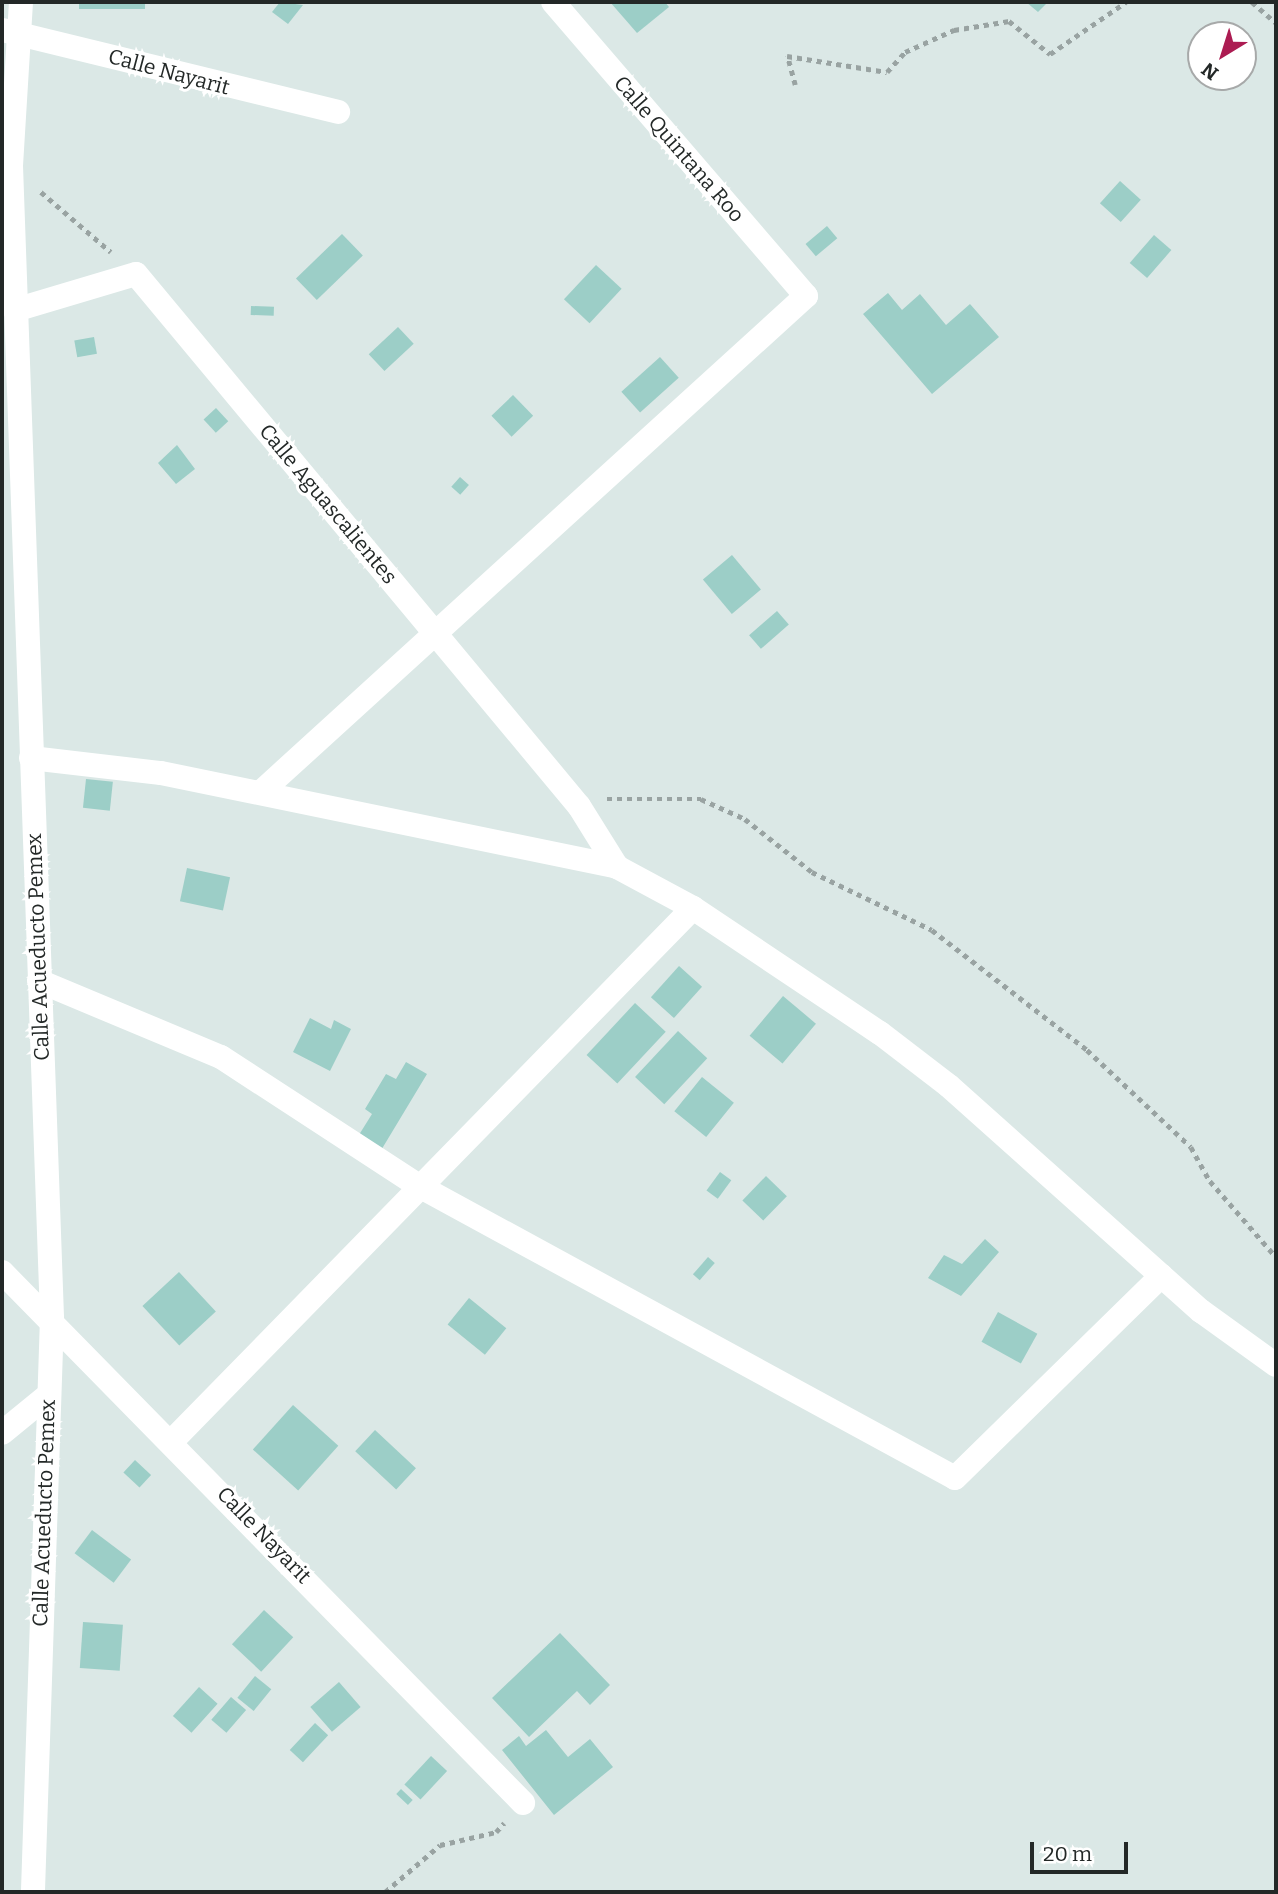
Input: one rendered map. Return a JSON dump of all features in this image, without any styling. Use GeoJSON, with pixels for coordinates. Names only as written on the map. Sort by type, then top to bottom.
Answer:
{"type":"FeatureCollection","features":[{"type":"Feature","properties":{"kind":"street","name":"Calle Acueducto Pemex"},"geometry":{"type":"LineString","coordinates":[[21,2],[10,31],[11,166],[52,1318],[47,1396],[33,1892]]}},
{"type":"Feature","properties":{"kind":"street","name":"Calle Quintana Roo"},"geometry":{"type":"LineString","coordinates":[[437,636],[806,296],[553,2]]}},
{"type":"Feature","properties":{"kind":"street","name":"Calle Nayarit"},"geometry":{"type":"LineString","coordinates":[[10,31],[338,112]]}},
{"type":"Feature","properties":{"kind":"street"},"geometry":{"type":"LineString","coordinates":[[15,310],[136,274]]}},
{"type":"Feature","properties":{"kind":"street","name":"Calle Aguascalientes"},"geometry":{"type":"LineString","coordinates":[[136,274],[579,806],[617,867]]}},
{"type":"Feature","properties":{"kind":"street"},"geometry":{"type":"LineString","coordinates":[[261,792],[437,636]]}},
{"type":"Feature","properties":{"kind":"street"},"geometry":{"type":"LineString","coordinates":[[31,758],[261,792],[617,867],[693,908],[949,1086],[1161,1276],[1276,1365]]}},
{"type":"Feature","properties":{"kind":"street"},"geometry":{"type":"LineString","coordinates":[[173,1440],[693,908]]}},
{"type":"Feature","properties":{"kind":"street"},"geometry":{"type":"LineString","coordinates":[[39,981],[221,1057],[419,1186],[955,1478],[1161,1276]]}},
{"type":"Feature","properties":{"kind":"street","name":"Calle Nayarit"},"geometry":{"type":"LineString","coordinates":[[2,1272],[52,1318],[173,1440],[523,1803]]}},
{"type":"Feature","properties":{"kind":"street"},"geometry":{"type":"LineString","coordinates":[[2,1433],[47,1396]]}},
{"type":"Feature","properties":{"kind":"path"},"geometry":{"type":"LineString","coordinates":[[795,85],[787,56],[887,72],[905,52],[954,30],[1009,21],[1050,54],[1126,2]]}},
{"type":"Feature","properties":{"kind":"path"},"geometry":{"type":"LineString","coordinates":[[1252,2],[1276,23]]}},
{"type":"Feature","properties":{"kind":"path"},"geometry":{"type":"LineString","coordinates":[[11,166],[136,274]]}},
{"type":"Feature","properties":{"kind":"path"},"geometry":{"type":"LineString","coordinates":[[579,806],[622,795],[701,799],[745,819],[812,872],[932,930],[1087,1049],[1191,1147],[1210,1181],[1276,1257]]}},
{"type":"Feature","properties":{"kind":"path"},"geometry":{"type":"LineString","coordinates":[[385,1892],[440,1845],[496,1832],[523,1803]]}},
{"type":"Feature","properties":{"kind":"building"},"geometry":{"type":"Polygon","coordinates":[[[79,2],[145,2],[145,9],[79,9],[79,2]]]}},
{"type":"Feature","properties":{"kind":"building"},"geometry":{"type":"Polygon","coordinates":[[[280,2],[303,5],[288,24],[272,12],[280,2]]]}},
{"type":"Feature","properties":{"kind":"building"},"geometry":{"type":"Polygon","coordinates":[[[610,2],[665,2],[669,7],[637,33],[610,2]]]}},
{"type":"Feature","properties":{"kind":"building"},"geometry":{"type":"Polygon","coordinates":[[[1026,2],[1043,2],[1046,4],[1038,12],[1026,2]]]}},
{"type":"Feature","properties":{"kind":"building"},"geometry":{"type":"Polygon","coordinates":[[[1120,181],[1141,200],[1121,222],[1100,203],[1120,181]]]}},
{"type":"Feature","properties":{"kind":"building"},"geometry":{"type":"Polygon","coordinates":[[[827,226],[837,238],[816,256],[806,244],[827,226]]]}},
{"type":"Feature","properties":{"kind":"building"},"geometry":{"type":"Polygon","coordinates":[[[342,234],[363,256],[317,300],[296,278],[342,234]]]}},
{"type":"Feature","properties":{"kind":"building"},"geometry":{"type":"Polygon","coordinates":[[[1154,235],[1171,250],[1147,278],[1130,263],[1154,235]]]}},
{"type":"Feature","properties":{"kind":"building"},"geometry":{"type":"Polygon","coordinates":[[[596,265],[622,289],[590,323],[564,299],[596,265]]]}},
{"type":"Feature","properties":{"kind":"building"},"geometry":{"type":"Polygon","coordinates":[[[888,293],[902,310],[920,294],[946,325],[970,304],[999,337],[932,394],[863,314],[888,293]]]}},
{"type":"Feature","properties":{"kind":"building"},"geometry":{"type":"Polygon","coordinates":[[[251,306],[274,307],[274,316],[251,315],[251,306]]]}},
{"type":"Feature","properties":{"kind":"building"},"geometry":{"type":"Polygon","coordinates":[[[398,327],[414,344],[384,371],[369,354],[398,327]]]}},
{"type":"Feature","properties":{"kind":"building"},"geometry":{"type":"Polygon","coordinates":[[[94,337],[97,354],[77,357],[74,340],[94,337]]]}},
{"type":"Feature","properties":{"kind":"building"},"geometry":{"type":"Polygon","coordinates":[[[660,357],[679,378],[640,413],[621,392],[660,357]]]}},
{"type":"Feature","properties":{"kind":"building"},"geometry":{"type":"Polygon","coordinates":[[[513,395],[533,416],[512,437],[491,416],[513,395]]]}},
{"type":"Feature","properties":{"kind":"building"},"geometry":{"type":"Polygon","coordinates":[[[216,408],[228,421],[216,433],[204,420],[216,408]]]}},
{"type":"Feature","properties":{"kind":"building"},"geometry":{"type":"Polygon","coordinates":[[[177,445],[195,469],[176,484],[158,463],[177,445]]]}},
{"type":"Feature","properties":{"kind":"building"},"geometry":{"type":"Polygon","coordinates":[[[460,477],[469,485],[460,495],[451,487],[460,477]]]}},
{"type":"Feature","properties":{"kind":"building"},"geometry":{"type":"Polygon","coordinates":[[[732,555],[761,589],[732,614],[703,579],[732,555]]]}},
{"type":"Feature","properties":{"kind":"building"},"geometry":{"type":"Polygon","coordinates":[[[777,611],[789,625],[761,649],[749,635],[777,611]]]}},
{"type":"Feature","properties":{"kind":"building"},"geometry":{"type":"Polygon","coordinates":[[[86,779],[113,782],[110,811],[83,808],[86,779]]]}},
{"type":"Feature","properties":{"kind":"building"},"geometry":{"type":"Polygon","coordinates":[[[187,868],[230,877],[223,910],[180,901],[187,868]]]}},
{"type":"Feature","properties":{"kind":"building"},"geometry":{"type":"Polygon","coordinates":[[[679,966],[702,987],[674,1018],[651,997],[679,966]]]}},
{"type":"Feature","properties":{"kind":"building"},"geometry":{"type":"Polygon","coordinates":[[[783,996],[816,1024],[783,1063],[750,1036],[783,996]]]}},
{"type":"Feature","properties":{"kind":"building"},"geometry":{"type":"Polygon","coordinates":[[[635,1003],[666,1032],[617,1084],[587,1055],[635,1003]]]}},
{"type":"Feature","properties":{"kind":"building"},"geometry":{"type":"Polygon","coordinates":[[[310,1018],[331,1029],[334,1020],[351,1029],[330,1071],[293,1052],[310,1018]]]}},
{"type":"Feature","properties":{"kind":"building"},"geometry":{"type":"Polygon","coordinates":[[[678,1031],[707,1058],[664,1104],[635,1077],[678,1031]]]}},
{"type":"Feature","properties":{"kind":"building"},"geometry":{"type":"Polygon","coordinates":[[[406,1062],[427,1074],[380,1152],[357,1138],[372,1114],[365,1109],[386,1074],[396,1079],[406,1062]]]}},
{"type":"Feature","properties":{"kind":"building"},"geometry":{"type":"Polygon","coordinates":[[[702,1077],[734,1103],[706,1137],[674,1111],[702,1077]]]}},
{"type":"Feature","properties":{"kind":"building"},"geometry":{"type":"Polygon","coordinates":[[[720,1172],[731,1180],[718,1199],[706,1191],[720,1172]]]}},
{"type":"Feature","properties":{"kind":"building"},"geometry":{"type":"Polygon","coordinates":[[[766,1176],[787,1196],[763,1221],[742,1200],[766,1176]]]}},
{"type":"Feature","properties":{"kind":"building"},"geometry":{"type":"Polygon","coordinates":[[[985,1239],[999,1252],[961,1296],[928,1278],[944,1255],[962,1264],[985,1239]]]}},
{"type":"Feature","properties":{"kind":"building"},"geometry":{"type":"Polygon","coordinates":[[[708,1257],[715,1263],[700,1280],[693,1274],[708,1257]]]}},
{"type":"Feature","properties":{"kind":"building"},"geometry":{"type":"Polygon","coordinates":[[[179,1272],[216,1311],[179,1346],[142,1306],[179,1272]]]}},
{"type":"Feature","properties":{"kind":"building"},"geometry":{"type":"Polygon","coordinates":[[[469,1298],[506,1328],[485,1355],[448,1324],[469,1298]]]}},
{"type":"Feature","properties":{"kind":"building"},"geometry":{"type":"Polygon","coordinates":[[[998,1312],[1037,1334],[1021,1364],[982,1342],[998,1312]]]}},
{"type":"Feature","properties":{"kind":"building"},"geometry":{"type":"Polygon","coordinates":[[[293,1405],[338,1446],[298,1490],[253,1450],[293,1405]]]}},
{"type":"Feature","properties":{"kind":"building"},"geometry":{"type":"Polygon","coordinates":[[[375,1430],[416,1468],[396,1489],[355,1451],[375,1430]]]}},
{"type":"Feature","properties":{"kind":"building"},"geometry":{"type":"Polygon","coordinates":[[[135,1460],[151,1475],[139,1487],[123,1472],[135,1460]]]}},
{"type":"Feature","properties":{"kind":"building"},"geometry":{"type":"Polygon","coordinates":[[[92,1530],[131,1559],[114,1583],[75,1553],[92,1530]]]}},
{"type":"Feature","properties":{"kind":"building"},"geometry":{"type":"Polygon","coordinates":[[[264,1610],[293,1637],[261,1672],[232,1644],[264,1610]]]}},
{"type":"Feature","properties":{"kind":"building"},"geometry":{"type":"Polygon","coordinates":[[[83,1622],[123,1625],[120,1671],[80,1668],[83,1622]]]}},
{"type":"Feature","properties":{"kind":"building"},"geometry":{"type":"Polygon","coordinates":[[[560,1633],[610,1685],[590,1705],[577,1691],[529,1737],[492,1698],[560,1633]]]}},
{"type":"Feature","properties":{"kind":"building"},"geometry":{"type":"Polygon","coordinates":[[[255,1676],[271,1689],[254,1711],[237,1698],[255,1676]]]}},
{"type":"Feature","properties":{"kind":"building"},"geometry":{"type":"Polygon","coordinates":[[[339,1682],[361,1707],[332,1732],[310,1707],[339,1682]]]}},
{"type":"Feature","properties":{"kind":"building"},"geometry":{"type":"Polygon","coordinates":[[[199,1687],[218,1704],[191,1733],[173,1716],[199,1687]]]}},
{"type":"Feature","properties":{"kind":"building"},"geometry":{"type":"Polygon","coordinates":[[[231,1697],[246,1710],[226,1733],[211,1720],[231,1697]]]}},
{"type":"Feature","properties":{"kind":"building"},"geometry":{"type":"Polygon","coordinates":[[[315,1723],[328,1735],[303,1762],[290,1750],[315,1723]]]}},
{"type":"Feature","properties":{"kind":"building"},"geometry":{"type":"Polygon","coordinates":[[[546,1730],[568,1757],[590,1739],[613,1767],[554,1815],[502,1750],[519,1736],[526,1746],[546,1730]]]}},
{"type":"Feature","properties":{"kind":"building"},"geometry":{"type":"Polygon","coordinates":[[[431,1756],[447,1771],[420,1800],[404,1785],[431,1756]]]}},
{"type":"Feature","properties":{"kind":"building"},"geometry":{"type":"Polygon","coordinates":[[[401,1789],[413,1800],[408,1805],[396,1794],[401,1789]]]}}]}
